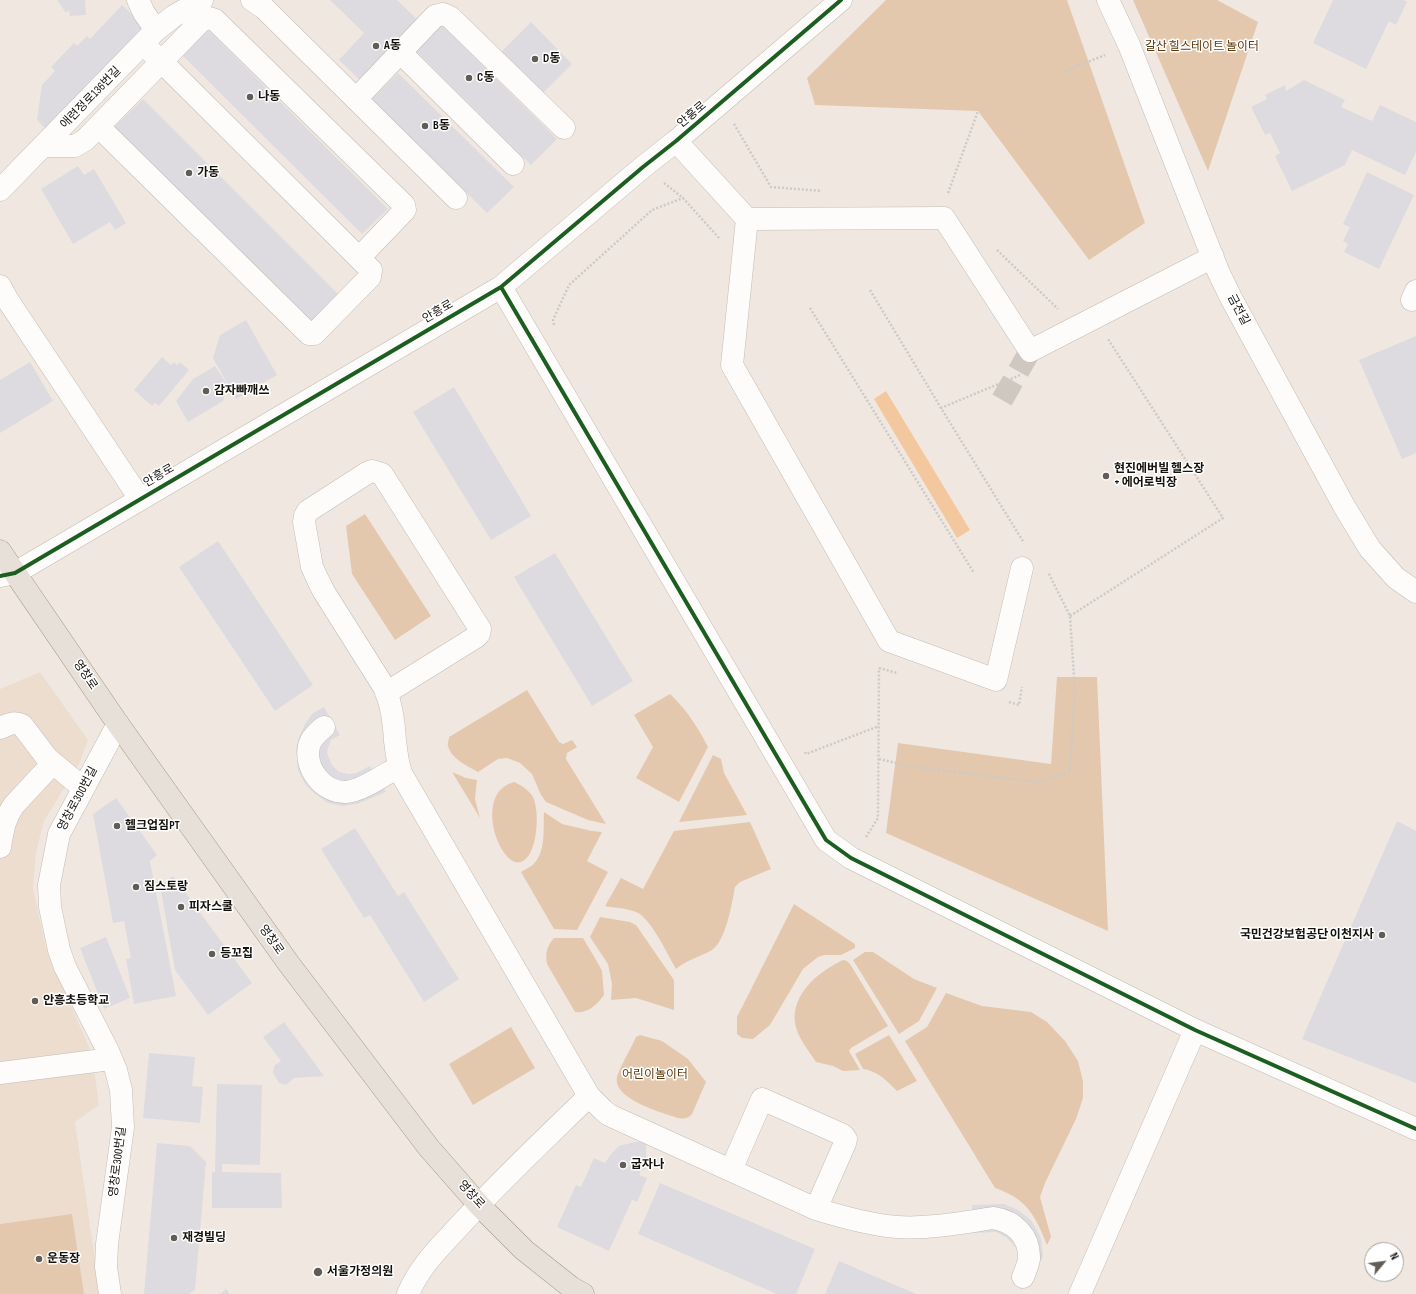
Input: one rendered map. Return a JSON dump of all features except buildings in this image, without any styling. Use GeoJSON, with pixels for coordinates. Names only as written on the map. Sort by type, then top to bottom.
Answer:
{"type":"FeatureCollection","features":[{"type":"Feature","properties":{"kind":"main road","name":"영창로"},"geometry":{"type":"LineString","coordinates":[[0,551],[8,574],[118,724],[294,970],[429,1148],[479,1205],[524,1250],[572,1288],[583,1294]]}},
{"type":"Feature","properties":{"kind":"street"},"geometry":{"type":"LineString","coordinates":[[99,127],[309,334],[314,334],[370,277],[371,270],[360,258],[160,62],[150,37],[144,13],[138,0]]}},
{"type":"Feature","properties":{"kind":"street","name":"애련정로136번길"},"geometry":{"type":"LineString","coordinates":[[0,190],[150,37],[174,16],[202,0]]}},
{"type":"Feature","properties":{"kind":"street"},"geometry":{"type":"LineString","coordinates":[[252,0],[264,8],[456,198]]}},
{"type":"Feature","properties":{"kind":"street","name":"안흥로"},"geometry":{"type":"LineString","coordinates":[[8,574],[140,499],[500,287],[676,141],[842,0]]}},
{"type":"Feature","properties":{"kind":"street","name":"금전길"},"geometry":{"type":"LineString","coordinates":[[1108,0],[1129,45],[1213,257],[1231,298],[1344,506],[1370,549],[1396,578],[1416,592]]}},
{"type":"Feature","properties":{"kind":"street"},"geometry":{"type":"LineString","coordinates":[[356,99],[435,16],[439,14],[450,17],[564,128]]}},
{"type":"Feature","properties":{"kind":"street"},"geometry":{"type":"LineString","coordinates":[[43,146],[75,146],[85,140],[202,20],[209,18],[212,19],[405,207],[404,213],[360,258]]}},
{"type":"Feature","properties":{"kind":"street"},"geometry":{"type":"LineString","coordinates":[[400,52],[513,164]]}},
{"type":"Feature","properties":{"kind":"street"},"geometry":{"type":"LineString","coordinates":[[676,141],[747,219],[944,218],[1030,351],[1213,257]]}},
{"type":"Feature","properties":{"kind":"street"},"geometry":{"type":"LineString","coordinates":[[747,219],[732,365],[889,641],[996,680],[1022,568]]}},
{"type":"Feature","properties":{"kind":"street","name":"안흥로"},"geometry":{"type":"LineString","coordinates":[[0,286],[7,299],[140,499]]}},
{"type":"Feature","properties":{"kind":"street"},"geometry":{"type":"LineString","coordinates":[[500,287],[826,840],[851,858],[1195,1030],[1416,1129]]}},
{"type":"Feature","properties":{"kind":"street"},"geometry":{"type":"LineString","coordinates":[[386,693],[476,637],[479,634],[480,629],[382,474],[377,471],[372,471],[308,511],[304,522],[312,567],[324,592],[389,699],[393,718],[398,767],[402,775],[589,1096],[610,1115],[816,1209],[844,1217],[896,1227],[920,1227],[993,1218],[1003,1219],[1016,1226],[1023,1235],[1028,1247],[1029,1261],[1023,1277]]}},
{"type":"Feature","properties":{"kind":"street"},"geometry":{"type":"LineString","coordinates":[[0,728],[17,722],[22,725],[41,752],[83,788]]}},
{"type":"Feature","properties":{"kind":"street","name":"영창로300번길"},"geometry":{"type":"LineString","coordinates":[[110,1294],[106,1267],[107,1244],[123,1127],[121,1090],[116,1070],[111,1059],[65,967],[57,944],[50,907],[49,885],[59,834],[118,724]]}},
{"type":"Feature","properties":{"kind":"street"},"geometry":{"type":"LineString","coordinates":[[324,727],[314,737],[309,745],[308,759],[313,772],[331,790],[348,792],[359,789],[398,767]]}},
{"type":"Feature","properties":{"kind":"street"},"geometry":{"type":"LineString","coordinates":[[0,847],[4,823],[14,804],[53,763]]}},
{"type":"Feature","properties":{"kind":"street"},"geometry":{"type":"LineString","coordinates":[[1080,1294],[1195,1030]]}},
{"type":"Feature","properties":{"kind":"street"},"geometry":{"type":"LineString","coordinates":[[0,1073],[111,1059]]}},
{"type":"Feature","properties":{"kind":"street"},"geometry":{"type":"LineString","coordinates":[[408,1294],[418,1274],[428,1260],[479,1205],[589,1096]]}},
{"type":"Feature","properties":{"kind":"street"},"geometry":{"type":"LineString","coordinates":[[731,1170],[762,1099],[843,1135],[846,1139],[845,1143],[816,1209]]}},
{"type":"Feature","properties":{"kind":"path"},"geometry":{"type":"LineString","coordinates":[[1063,72],[1129,45]]}},
{"type":"Feature","properties":{"kind":"path"},"geometry":{"type":"LineString","coordinates":[[948,193],[978,112]]}},
{"type":"Feature","properties":{"kind":"path"},"geometry":{"type":"LineString","coordinates":[[555,327],[553,320],[569,285],[652,210],[683,198]]}},
{"type":"Feature","properties":{"kind":"path"},"geometry":{"type":"LineString","coordinates":[[870,290],[1026,546]]}},
{"type":"Feature","properties":{"kind":"path"},"geometry":{"type":"LineString","coordinates":[[810,308],[974,573]]}},
{"type":"Feature","properties":{"kind":"path"},"geometry":{"type":"LineString","coordinates":[[1070,616],[1223,518],[1108,338],[1114,334]]}},
{"type":"Feature","properties":{"kind":"path"},"geometry":{"type":"LineString","coordinates":[[941,408],[1021,375]]}},
{"type":"Feature","properties":{"kind":"path"},"geometry":{"type":"LineString","coordinates":[[879,759],[909,766],[1038,782],[1070,772],[1075,691],[1070,616],[1047,570]]}},
{"type":"Feature","properties":{"kind":"path"},"geometry":{"type":"LineString","coordinates":[[802,747],[806,754],[879,726]]}},
{"type":"Feature","properties":{"kind":"shaded area"},"geometry":{"type":"Polygon","coordinates":[[[886,391],[970,530],[957,538],[874,399],[886,391]]]}},
{"type":"Feature","properties":{"kind":"shaded area","name":"안흥초등학교"},"geometry":{"type":"Polygon","coordinates":[[[40,672],[88,740],[79,764],[44,821],[36,853],[33,889],[46,948],[92,1054],[99,1105],[75,1122],[100,1294],[0,1294],[0,689],[40,672]]]}},
{"type":"Feature","properties":{"kind":"green space"},"geometry":{"type":"Polygon","coordinates":[[[886,0],[1067,0],[1145,223],[1089,260],[978,111],[815,105],[807,78],[886,0]]]}},
{"type":"Feature","properties":{"kind":"green space","name":"갈산 힐스테이트 놀이터"},"geometry":{"type":"Polygon","coordinates":[[[1133,0],[1217,0],[1258,22],[1208,171],[1133,0]]]}},
{"type":"Feature","properties":{"kind":"green space"},"geometry":{"type":"Polygon","coordinates":[[[365,514],[431,616],[395,640],[352,574],[346,526],[365,514]]]}},
{"type":"Feature","properties":{"kind":"green space"},"geometry":{"type":"Polygon","coordinates":[[[1057,677],[1097,677],[1108,931],[886,833],[898,743],[1051,764],[1057,677]]]}},
{"type":"Feature","properties":{"kind":"green space"},"geometry":{"type":"Polygon","coordinates":[[[527,690],[559,742],[563,744],[572,740],[577,747],[567,753],[566,759],[606,824],[588,820],[546,802],[541,795],[532,774],[520,763],[507,758],[498,759],[478,772],[460,762],[450,751],[448,745],[449,737],[527,690]]]}},
{"type":"Feature","properties":{"kind":"green space"},"geometry":{"type":"Polygon","coordinates":[[[670,694],[691,719],[708,747],[679,802],[636,778],[653,747],[634,715],[670,694]]]}},
{"type":"Feature","properties":{"kind":"green space"},"geometry":{"type":"Polygon","coordinates":[[[713,755],[721,759],[724,773],[747,815],[679,822],[713,755]]]}},
{"type":"Feature","properties":{"kind":"green space"},"geometry":{"type":"Polygon","coordinates":[[[452,772],[466,778],[477,780],[475,799],[480,818],[452,772]]]}},
{"type":"Feature","properties":{"kind":"green space"},"geometry":{"type":"Polygon","coordinates":[[[514,782],[525,788],[533,797],[537,822],[531,851],[527,858],[521,862],[513,861],[505,854],[498,843],[492,814],[494,800],[501,789],[514,782]]]}},
{"type":"Feature","properties":{"kind":"green space"},"geometry":{"type":"Polygon","coordinates":[[[544,812],[562,824],[602,832],[587,861],[608,872],[577,930],[554,929],[521,872],[533,864],[539,856],[543,844],[544,812]]]}},
{"type":"Feature","properties":{"kind":"green space"},"geometry":{"type":"Polygon","coordinates":[[[750,822],[771,869],[740,882],[735,887],[725,930],[721,939],[712,950],[676,969],[653,929],[641,915],[628,910],[605,906],[621,878],[643,889],[674,831],[750,822]]]}},
{"type":"Feature","properties":{"kind":"green space"},"geometry":{"type":"Polygon","coordinates":[[[794,904],[855,944],[855,948],[841,955],[824,955],[818,957],[803,969],[770,1025],[753,1039],[742,1038],[737,1034],[737,1017],[794,904]]]}},
{"type":"Feature","properties":{"kind":"green space"},"geometry":{"type":"Polygon","coordinates":[[[600,917],[630,922],[636,925],[674,980],[674,1010],[636,998],[611,1000],[612,984],[608,964],[590,937],[600,917]]]}},
{"type":"Feature","properties":{"kind":"green space"},"geometry":{"type":"Polygon","coordinates":[[[554,938],[583,938],[602,971],[604,995],[595,1005],[584,1012],[575,1012],[547,964],[547,950],[554,938]]]}},
{"type":"Feature","properties":{"kind":"green space"},"geometry":{"type":"Polygon","coordinates":[[[865,952],[873,952],[914,979],[937,988],[919,1021],[899,1034],[853,960],[865,952]]]}},
{"type":"Feature","properties":{"kind":"green space"},"geometry":{"type":"Polygon","coordinates":[[[843,960],[850,964],[888,1026],[851,1048],[849,1051],[860,1070],[843,1071],[833,1066],[816,1062],[801,1039],[795,1023],[797,1002],[808,985],[825,970],[843,960]]]}},
{"type":"Feature","properties":{"kind":"green space"},"geometry":{"type":"Polygon","coordinates":[[[946,993],[982,1006],[1031,1012],[1047,1022],[1065,1041],[1078,1061],[1083,1081],[1083,1098],[1076,1119],[1045,1183],[1040,1197],[1051,1237],[1047,1245],[1034,1217],[1028,1209],[1015,1197],[995,1188],[905,1041],[927,1027],[946,993]]]}},
{"type":"Feature","properties":{"kind":"green space"},"geometry":{"type":"Polygon","coordinates":[[[511,1027],[535,1068],[473,1105],[449,1064],[511,1027]]]}},
{"type":"Feature","properties":{"kind":"green space","name":"어린이놀이터"},"geometry":{"type":"Polygon","coordinates":[[[640,1035],[662,1041],[688,1059],[706,1082],[692,1114],[689,1117],[678,1118],[651,1109],[640,1104],[622,1092],[618,1085],[617,1077],[636,1037],[640,1035]]]}},
{"type":"Feature","properties":{"kind":"green space"},"geometry":{"type":"Polygon","coordinates":[[[889,1035],[917,1081],[897,1091],[878,1074],[863,1069],[855,1054],[889,1035]]]}},
{"type":"Feature","properties":{"kind":"green space","name":"운동장"},"geometry":{"type":"Polygon","coordinates":[[[72,1214],[84,1294],[0,1294],[0,1224],[72,1214]]]}},
{"type":"Feature","properties":{"kind":"tunnel"},"geometry":{"type":"LineString","coordinates":[[1002,400],[1030,351]]}},
{"type":"Feature","properties":{"kind":"cycle path"},"geometry":{"type":"LineString","coordinates":[[0,576],[15,573],[501,287],[676,141],[841,0]]}},
{"type":"Feature","properties":{"kind":"cycle path"},"geometry":{"type":"LineString","coordinates":[[501,287],[826,840],[851,858],[1195,1030],[1416,1129]]}},
{"type":"Feature","properties":{"kind":"place","name":"A동"},"geometry":{"type":"Point","coordinates":[376,46]}},
{"type":"Feature","properties":{"kind":"place","name":"D동"},"geometry":{"type":"Point","coordinates":[535,59]}},
{"type":"Feature","properties":{"kind":"place","name":"C동"},"geometry":{"type":"Point","coordinates":[469,78]}},
{"type":"Feature","properties":{"kind":"place","name":"나동"},"geometry":{"type":"Point","coordinates":[250,97]}},
{"type":"Feature","properties":{"kind":"place","name":"B동"},"geometry":{"type":"Point","coordinates":[425,126]}},
{"type":"Feature","properties":{"kind":"place","name":"가동"},"geometry":{"type":"Point","coordinates":[189,173]}},
{"type":"Feature","properties":{"kind":"place","name":"감자빠깨쓰"},"geometry":{"type":"Point","coordinates":[206,391]}},
{"type":"Feature","properties":{"kind":"place","name":"현진에버빌 헬스장 + 에어로빅장"},"geometry":{"type":"Point","coordinates":[1106,476]}},
{"type":"Feature","properties":{"kind":"place","name":"헬크업짐PT"},"geometry":{"type":"Point","coordinates":[117,826]}},
{"type":"Feature","properties":{"kind":"place","name":"짐스토랑"},"geometry":{"type":"Point","coordinates":[136,887]}},
{"type":"Feature","properties":{"kind":"place","name":"피자스쿨"},"geometry":{"type":"Point","coordinates":[181,907]}},
{"type":"Feature","properties":{"kind":"place","name":"국민건강보험공단 이천지사"},"geometry":{"type":"Point","coordinates":[1382,935]}},
{"type":"Feature","properties":{"kind":"place","name":"등꼬집"},"geometry":{"type":"Point","coordinates":[212,954]}},
{"type":"Feature","properties":{"kind":"place","name":"안흥초등학교"},"geometry":{"type":"Point","coordinates":[35,1001]}},
{"type":"Feature","properties":{"kind":"place","name":"굽자나"},"geometry":{"type":"Point","coordinates":[623,1165]}},
{"type":"Feature","properties":{"kind":"place","name":"재경빌딩"},"geometry":{"type":"Point","coordinates":[174,1238]}},
{"type":"Feature","properties":{"kind":"place","name":"운동장"},"geometry":{"type":"Point","coordinates":[39,1259]}},
{"type":"Feature","properties":{"kind":"place","name":"서울가정의원"},"geometry":{"type":"Point","coordinates":[318,1272]}}]}
